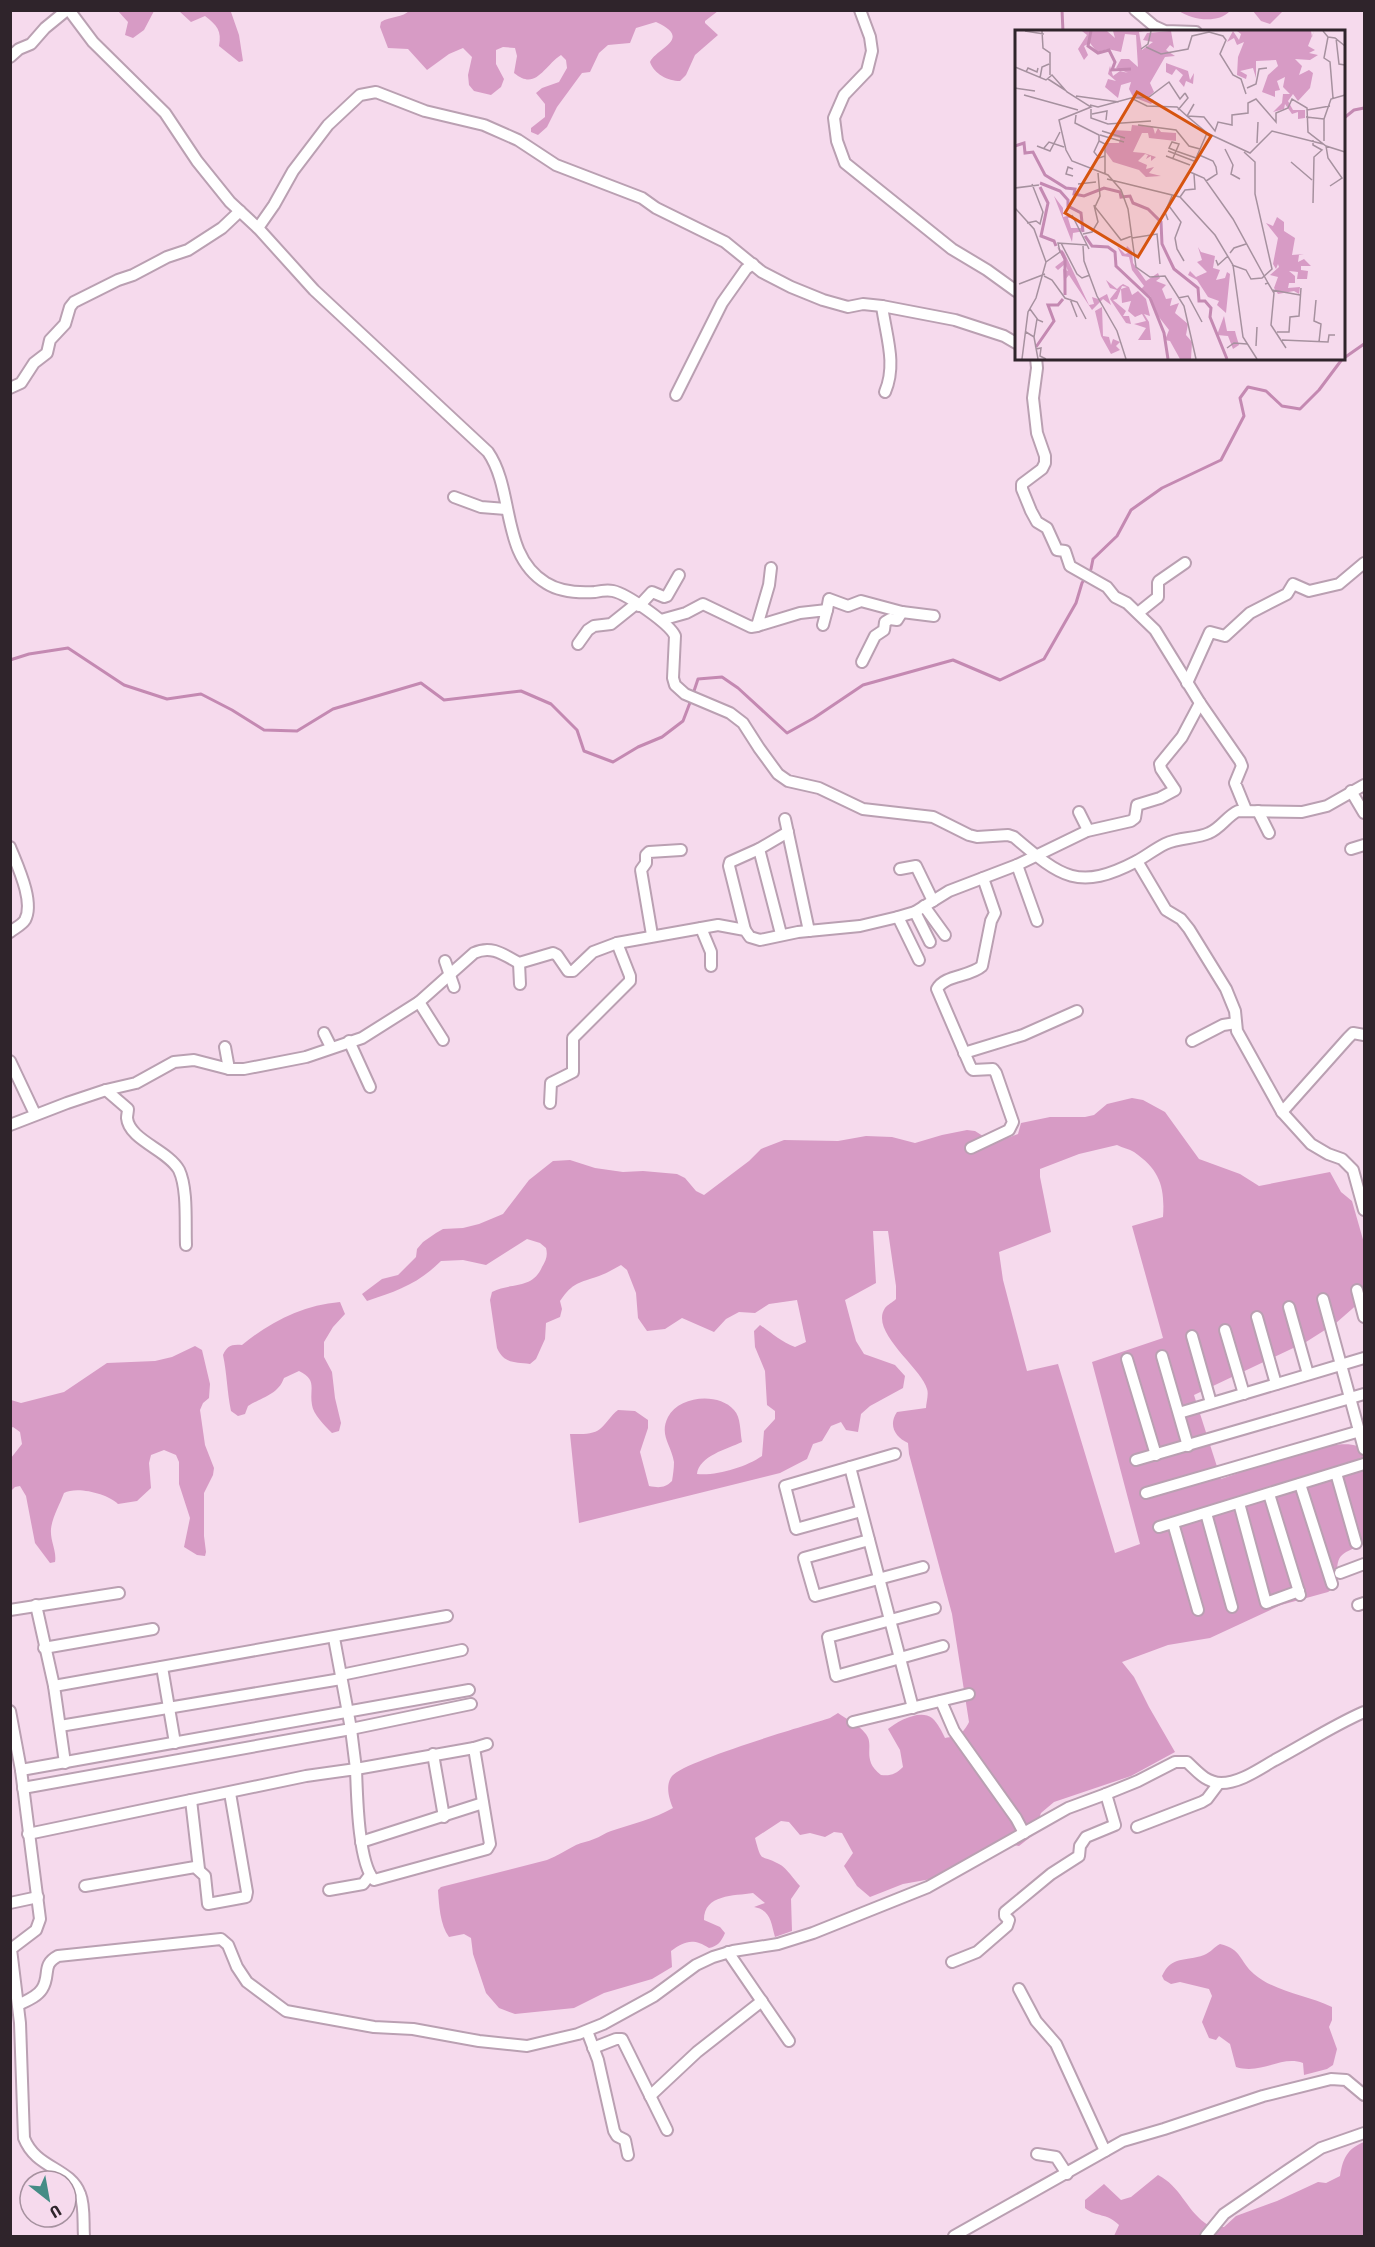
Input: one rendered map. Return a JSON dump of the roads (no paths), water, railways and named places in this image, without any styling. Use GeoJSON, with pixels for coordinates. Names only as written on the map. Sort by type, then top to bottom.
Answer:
{"type":"FeatureCollection","features":[{"type":"Feature","properties":{"kind":"street"},"geometry":{"type":"LineString","coordinates":[[10,57],[19,49],[31,44],[45,28],[68,10],[93,42],[165,113],[214,183],[314,290],[479,442],[496,463],[506,509],[521,556],[537,577],[552,586],[574,592],[612,591],[661,620],[675,636],[674,682],[684,694],[730,713],[743,723],[772,765],[788,781],[819,788],[863,808],[933,817],[969,835],[1014,837],[1053,868],[1075,878],[1089,879],[1109,874],[1137,861],[1164,844],[1184,837],[1210,833],[1234,813],[1245,810],[1302,812],[1327,806],[1365,785]]}},
{"type":"Feature","properties":{"kind":"street"},"geometry":{"type":"LineString","coordinates":[[860,10],[870,37],[872,51],[867,70],[844,95],[834,118],[837,141],[845,163],[952,249],[1015,290]]}},
{"type":"Feature","properties":{"kind":"street"},"geometry":{"type":"LineString","coordinates":[[1135,10],[1154,26],[1163,30]]}},
{"type":"Feature","properties":{"kind":"street"},"geometry":{"type":"LineString","coordinates":[[258,228],[274,205],[292,171],[328,125],[354,99],[371,91],[425,111],[484,125],[508,136],[556,165],[645,199],[679,220],[725,242],[762,272],[823,300],[848,307],[863,304],[882,306],[955,320],[1015,342]]}},
{"type":"Feature","properties":{"kind":"street"},"geometry":{"type":"LineString","coordinates":[[10,388],[21,383],[34,363],[47,353],[50,340],[65,324],[70,307],[74,302],[167,257],[188,250],[222,228],[240,211]]}},
{"type":"Feature","properties":{"kind":"street"},"geometry":{"type":"LineString","coordinates":[[676,395],[722,303],[746,269],[753,264]]}},
{"type":"Feature","properties":{"kind":"street"},"geometry":{"type":"LineString","coordinates":[[882,306],[888,348],[892,358],[891,378],[885,392]]}},
{"type":"Feature","properties":{"kind":"street"},"geometry":{"type":"LineString","coordinates":[[1036,360],[1033,398],[1045,463],[1042,469],[1023,482],[1022,489],[1031,511],[1037,522],[1047,528],[1057,550],[1065,551],[1070,566],[1107,587],[1115,597],[1127,603],[1155,630],[1200,703],[1242,763],[1235,783],[1245,810]]}},
{"type":"Feature","properties":{"kind":"street"},"geometry":{"type":"LineString","coordinates":[[454,497],[481,507],[506,509]]}},
{"type":"Feature","properties":{"kind":"street"},"geometry":{"type":"LineString","coordinates":[[1138,613],[1158,597],[1159,581],[1185,563]]}},
{"type":"Feature","properties":{"kind":"street"},"geometry":{"type":"LineString","coordinates":[[1187,683],[1210,632],[1225,636],[1250,613],[1287,594],[1293,584],[1308,591],[1339,584],[1365,563]]}},
{"type":"Feature","properties":{"kind":"street"},"geometry":{"type":"LineString","coordinates":[[757,626],[769,585],[771,568]]}},
{"type":"Feature","properties":{"kind":"street"},"geometry":{"type":"LineString","coordinates":[[578,644],[588,630],[594,626],[611,624],[634,603],[652,592],[667,596],[679,575]]}},
{"type":"Feature","properties":{"kind":"street"},"geometry":{"type":"LineString","coordinates":[[823,625],[829,599],[848,606],[861,601],[902,612],[934,616]]}},
{"type":"Feature","properties":{"kind":"street"},"geometry":{"type":"LineString","coordinates":[[661,620],[686,613],[704,604],[750,627],[800,613],[827,610]]}},
{"type":"Feature","properties":{"kind":"street"},"geometry":{"type":"LineString","coordinates":[[862,662],[875,636],[884,630],[885,622],[890,619],[897,620],[902,612]]}},
{"type":"Feature","properties":{"kind":"street"},"geometry":{"type":"LineString","coordinates":[[788,832],[759,849],[735,858],[729,866],[745,930],[750,937],[756,940],[782,934],[861,926],[898,917],[924,906],[949,891],[1017,865],[1087,831],[1131,821],[1135,818],[1137,805],[1160,798],[1174,790],[1160,764],[1182,737],[1200,703]]}},
{"type":"Feature","properties":{"kind":"street"},"geometry":{"type":"LineString","coordinates":[[1351,791],[1365,813]]}},
{"type":"Feature","properties":{"kind":"street"},"geometry":{"type":"LineString","coordinates":[[1258,811],[1269,833]]}},
{"type":"Feature","properties":{"kind":"street"},"geometry":{"type":"LineString","coordinates":[[1079,812],[1087,831]]}},
{"type":"Feature","properties":{"kind":"street"},"geometry":{"type":"LineString","coordinates":[[785,819],[809,931]]}},
{"type":"Feature","properties":{"kind":"street"},"geometry":{"type":"LineString","coordinates":[[1351,849],[1365,845]]}},
{"type":"Feature","properties":{"kind":"street"},"geometry":{"type":"LineString","coordinates":[[10,847],[25,889],[28,912],[24,922],[10,932]]}},
{"type":"Feature","properties":{"kind":"street"},"geometry":{"type":"LineString","coordinates":[[759,849],[782,934]]}},
{"type":"Feature","properties":{"kind":"street"},"geometry":{"type":"LineString","coordinates":[[652,936],[641,868],[646,863],[646,855],[649,852],[681,850]]}},
{"type":"Feature","properties":{"kind":"street"},"geometry":{"type":"LineString","coordinates":[[1137,861],[1166,910],[1181,919],[1189,929],[1232,999],[1236,1031],[1282,1112],[1311,1144],[1342,1159],[1353,1170],[1365,1210]]}},
{"type":"Feature","properties":{"kind":"street"},"geometry":{"type":"LineString","coordinates":[[1017,865],[1037,921]]}},
{"type":"Feature","properties":{"kind":"street"},"geometry":{"type":"LineString","coordinates":[[900,869],[916,866],[930,942]]}},
{"type":"Feature","properties":{"kind":"street"},"geometry":{"type":"LineString","coordinates":[[971,1148],[1009,1130],[1013,1122],[994,1070],[974,1070],[969,1065],[937,989],[941,983],[976,971],[983,963],[991,921],[995,913],[983,878]]}},
{"type":"Feature","properties":{"kind":"street"},"geometry":{"type":"LineString","coordinates":[[924,906],[945,935]]}},
{"type":"Feature","properties":{"kind":"street"},"geometry":{"type":"LineString","coordinates":[[898,917],[919,960]]}},
{"type":"Feature","properties":{"kind":"street"},"geometry":{"type":"LineString","coordinates":[[10,1125],[106,1090],[136,1083],[174,1062],[194,1060],[229,1069],[244,1069],[289,1061],[349,1041],[373,1032],[419,1002],[449,975],[461,957],[474,953],[490,949],[519,963],[553,953],[568,971],[573,971],[593,952],[617,943],[718,925],[745,930]]}},
{"type":"Feature","properties":{"kind":"street"},"geometry":{"type":"LineString","coordinates":[[701,928],[711,952],[711,966]]}},
{"type":"Feature","properties":{"kind":"street"},"geometry":{"type":"LineString","coordinates":[[550,1103],[551,1083],[573,1072],[573,1038],[630,981],[630,975],[617,943]]}},
{"type":"Feature","properties":{"kind":"street"},"geometry":{"type":"LineString","coordinates":[[445,961],[454,987]]}},
{"type":"Feature","properties":{"kind":"street"},"geometry":{"type":"LineString","coordinates":[[519,963],[520,984]]}},
{"type":"Feature","properties":{"kind":"street"},"geometry":{"type":"LineString","coordinates":[[419,1002],[443,1040]]}},
{"type":"Feature","properties":{"kind":"street"},"geometry":{"type":"LineString","coordinates":[[964,1053],[1023,1035],[1077,1011]]}},
{"type":"Feature","properties":{"kind":"street"},"geometry":{"type":"LineString","coordinates":[[1192,1041],[1223,1025],[1236,1023]]}},
{"type":"Feature","properties":{"kind":"street"},"geometry":{"type":"LineString","coordinates":[[324,1033],[331,1047]]}},
{"type":"Feature","properties":{"kind":"street"},"geometry":{"type":"LineString","coordinates":[[1282,1112],[1353,1033],[1365,1035]]}},
{"type":"Feature","properties":{"kind":"street"},"geometry":{"type":"LineString","coordinates":[[349,1041],[370,1087]]}},
{"type":"Feature","properties":{"kind":"street"},"geometry":{"type":"LineString","coordinates":[[225,1047],[229,1069]]}},
{"type":"Feature","properties":{"kind":"street"},"geometry":{"type":"LineString","coordinates":[[10,1061],[35,1114]]}},
{"type":"Feature","properties":{"kind":"street"},"geometry":{"type":"LineString","coordinates":[[106,1090],[128,1109],[127,1117],[134,1133],[172,1159],[180,1173],[183,1187],[186,1245]]}},
{"type":"Feature","properties":{"kind":"street"},"geometry":{"type":"LineString","coordinates":[[1357,1290],[1365,1317]]}},
{"type":"Feature","properties":{"kind":"street"},"geometry":{"type":"LineString","coordinates":[[1323,1299],[1365,1449]]}},
{"type":"Feature","properties":{"kind":"street"},"geometry":{"type":"LineString","coordinates":[[1289,1308],[1308,1374]]}},
{"type":"Feature","properties":{"kind":"street"},"geometry":{"type":"LineString","coordinates":[[1257,1317],[1276,1384]]}},
{"type":"Feature","properties":{"kind":"street"},"geometry":{"type":"LineString","coordinates":[[1226,1330],[1244,1394]]}},
{"type":"Feature","properties":{"kind":"street"},"geometry":{"type":"LineString","coordinates":[[1192,1336],[1211,1403]]}},
{"type":"Feature","properties":{"kind":"street"},"geometry":{"type":"LineString","coordinates":[[1162,1356],[1188,1446]]}},
{"type":"Feature","properties":{"kind":"street"},"geometry":{"type":"LineString","coordinates":[[1179,1413],[1365,1358]]}},
{"type":"Feature","properties":{"kind":"street"},"geometry":{"type":"LineString","coordinates":[[1127,1359],[1156,1455]]}},
{"type":"Feature","properties":{"kind":"street"},"geometry":{"type":"LineString","coordinates":[[1136,1460],[1365,1395]]}},
{"type":"Feature","properties":{"kind":"street"},"geometry":{"type":"LineString","coordinates":[[1146,1493],[1360,1431]]}},
{"type":"Feature","properties":{"kind":"street"},"geometry":{"type":"LineString","coordinates":[[861,1511],[796,1529],[785,1486],[895,1454]]}},
{"type":"Feature","properties":{"kind":"street"},"geometry":{"type":"LineString","coordinates":[[1159,1527],[1365,1464]]}},
{"type":"Feature","properties":{"kind":"street"},"geometry":{"type":"LineString","coordinates":[[850,1467],[913,1708]]}},
{"type":"Feature","properties":{"kind":"street"},"geometry":{"type":"LineString","coordinates":[[1336,1473],[1356,1543]]}},
{"type":"Feature","properties":{"kind":"street"},"geometry":{"type":"LineString","coordinates":[[1300,1484],[1332,1584]]}},
{"type":"Feature","properties":{"kind":"street"},"geometry":{"type":"LineString","coordinates":[[1239,1503],[1266,1603],[1299,1593],[1269,1494]]}},
{"type":"Feature","properties":{"kind":"street"},"geometry":{"type":"LineString","coordinates":[[1206,1513],[1232,1607]]}},
{"type":"Feature","properties":{"kind":"street"},"geometry":{"type":"LineString","coordinates":[[1173,1523],[1198,1610]]}},
{"type":"Feature","properties":{"kind":"street"},"geometry":{"type":"LineString","coordinates":[[869,1540],[804,1558],[815,1596],[923,1567]]}},
{"type":"Feature","properties":{"kind":"street"},"geometry":{"type":"LineString","coordinates":[[1340,1573],[1365,1564]]}},
{"type":"Feature","properties":{"kind":"street"},"geometry":{"type":"LineString","coordinates":[[10,1610],[119,1593]]}},
{"type":"Feature","properties":{"kind":"street"},"geometry":{"type":"LineString","coordinates":[[36,1605],[54,1686],[65,1762]]}},
{"type":"Feature","properties":{"kind":"street"},"geometry":{"type":"LineString","coordinates":[[935,1608],[828,1636],[836,1676],[943,1646]]}},
{"type":"Feature","properties":{"kind":"street"},"geometry":{"type":"LineString","coordinates":[[54,1686],[334,1638],[447,1616]]}},
{"type":"Feature","properties":{"kind":"street"},"geometry":{"type":"LineString","coordinates":[[44,1648],[153,1629]]}},
{"type":"Feature","properties":{"kind":"street"},"geometry":{"type":"LineString","coordinates":[[334,1638],[351,1729],[361,1842],[370,1875],[377,1880],[487,1849],[489,1844],[474,1748]]}},
{"type":"Feature","properties":{"kind":"street"},"geometry":{"type":"LineString","coordinates":[[60,1726],[341,1677],[462,1650]]}},
{"type":"Feature","properties":{"kind":"street"},"geometry":{"type":"LineString","coordinates":[[162,1667],[174,1743]]}},
{"type":"Feature","properties":{"kind":"street"},"geometry":{"type":"LineString","coordinates":[[21,1770],[469,1690]]}},
{"type":"Feature","properties":{"kind":"street"},"geometry":{"type":"LineString","coordinates":[[853,1722],[969,1694]]}},
{"type":"Feature","properties":{"kind":"street"},"geometry":{"type":"LineString","coordinates":[[941,1701],[954,1731],[1016,1818],[1024,1833]]}},
{"type":"Feature","properties":{"kind":"street"},"geometry":{"type":"LineString","coordinates":[[23,1788],[351,1729],[471,1704]]}},
{"type":"Feature","properties":{"kind":"street"},"geometry":{"type":"LineString","coordinates":[[10,1711],[12,1738],[21,1770],[40,1919],[36,1930],[11,1949],[18,2005],[24,2138],[34,2155],[67,2176],[76,2186],[81,2196],[84,2236]]}},
{"type":"Feature","properties":{"kind":"street"},"geometry":{"type":"LineString","coordinates":[[18,2005],[41,1991],[47,1976],[47,1966],[50,1960],[58,1956],[221,1939],[228,1945],[237,1967],[248,1982],[286,2011],[374,2027],[413,2030],[479,2041],[527,2046],[555,2041],[587,2031],[654,1996],[696,1965],[728,1952],[778,1944],[813,1933],[901,1898],[953,1874],[1068,1808],[1138,1781],[1175,1762],[1186,1762],[1200,1776],[1219,1783],[1232,1782],[1365,1712]]}},
{"type":"Feature","properties":{"kind":"street"},"geometry":{"type":"LineString","coordinates":[[28,1834],[306,1776],[356,1769],[487,1744]]}},
{"type":"Feature","properties":{"kind":"street"},"geometry":{"type":"LineString","coordinates":[[433,1754],[444,1817]]}},
{"type":"Feature","properties":{"kind":"street"},"geometry":{"type":"LineString","coordinates":[[1137,1827],[1207,1800],[1219,1783]]}},
{"type":"Feature","properties":{"kind":"street"},"geometry":{"type":"LineString","coordinates":[[85,1886],[195,1867],[205,1876],[208,1904],[246,1897],[230,1792]]}},
{"type":"Feature","properties":{"kind":"street"},"geometry":{"type":"LineString","coordinates":[[952,1962],[977,1952],[1007,1926],[1009,1920],[1005,1912],[1051,1874],[1079,1856],[1080,1846],[1086,1837],[1115,1825],[1106,1794]]}},
{"type":"Feature","properties":{"kind":"street"},"geometry":{"type":"LineString","coordinates":[[191,1800],[199,1869]]}},
{"type":"Feature","properties":{"kind":"street"},"geometry":{"type":"LineString","coordinates":[[361,1842],[483,1803]]}},
{"type":"Feature","properties":{"kind":"street"},"geometry":{"type":"LineString","coordinates":[[329,1890],[363,1884],[370,1875]]}},
{"type":"Feature","properties":{"kind":"street"},"geometry":{"type":"LineString","coordinates":[[10,1903],[38,1897]]}},
{"type":"Feature","properties":{"kind":"street"},"geometry":{"type":"LineString","coordinates":[[728,1952],[789,2041]]}},
{"type":"Feature","properties":{"kind":"street"},"geometry":{"type":"LineString","coordinates":[[1019,1989],[1036,2021],[1056,2044],[1105,2151]]}},
{"type":"Feature","properties":{"kind":"street"},"geometry":{"type":"LineString","coordinates":[[650,2096],[697,2052],[762,2001]]}},
{"type":"Feature","properties":{"kind":"street"},"geometry":{"type":"LineString","coordinates":[[587,2031],[598,2060],[614,2132],[616,2136],[625,2140],[628,2155]]}},
{"type":"Feature","properties":{"kind":"street"},"geometry":{"type":"LineString","coordinates":[[593,2048],[622,2039],[667,2130]]}},
{"type":"Feature","properties":{"kind":"street"},"geometry":{"type":"LineString","coordinates":[[954,2236],[1123,2141],[1145,2133],[1164,2129],[1263,2096],[1339,2078],[1354,2084],[1365,2095]]}},
{"type":"Feature","properties":{"kind":"street"},"geometry":{"type":"LineString","coordinates":[[1206,2236],[1224,2214],[1321,2148],[1365,2133]]}},
{"type":"Feature","properties":{"kind":"street"},"geometry":{"type":"LineString","coordinates":[[1037,2154],[1056,2157],[1067,2174]]}},
{"type":"Feature","properties":{"kind":"waterway"},"geometry":{"type":"LineString","coordinates":[[1062,10],[1063,30]]}},
{"type":"Feature","properties":{"kind":"waterway"},"geometry":{"type":"LineString","coordinates":[[1345,117],[1354,110],[1364,108]]}},
{"type":"Feature","properties":{"kind":"waterway"},"geometry":{"type":"LineString","coordinates":[[1345,357],[1364,344]]}},
{"type":"Feature","properties":{"kind":"waterway"},"geometry":{"type":"LineString","coordinates":[[693,694],[698,679],[722,677],[738,688],[787,733],[863,685],[953,660],[1000,680],[1044,659],[1076,603],[1093,559],[1117,536],[1131,510],[1162,488],[1221,460],[1244,416],[1240,398],[1248,387],[1266,391],[1282,406],[1300,409],[1319,390],[1342,360]]}},
{"type":"Feature","properties":{"kind":"waterway"},"geometry":{"type":"LineString","coordinates":[[10,660],[29,654],[68,648],[124,685],[167,699],[201,694],[264,730],[297,731],[333,709],[421,683],[444,700],[521,691],[551,704],[577,730],[584,751],[613,762],[638,747],[662,737],[683,721],[691,700]]}}]}
